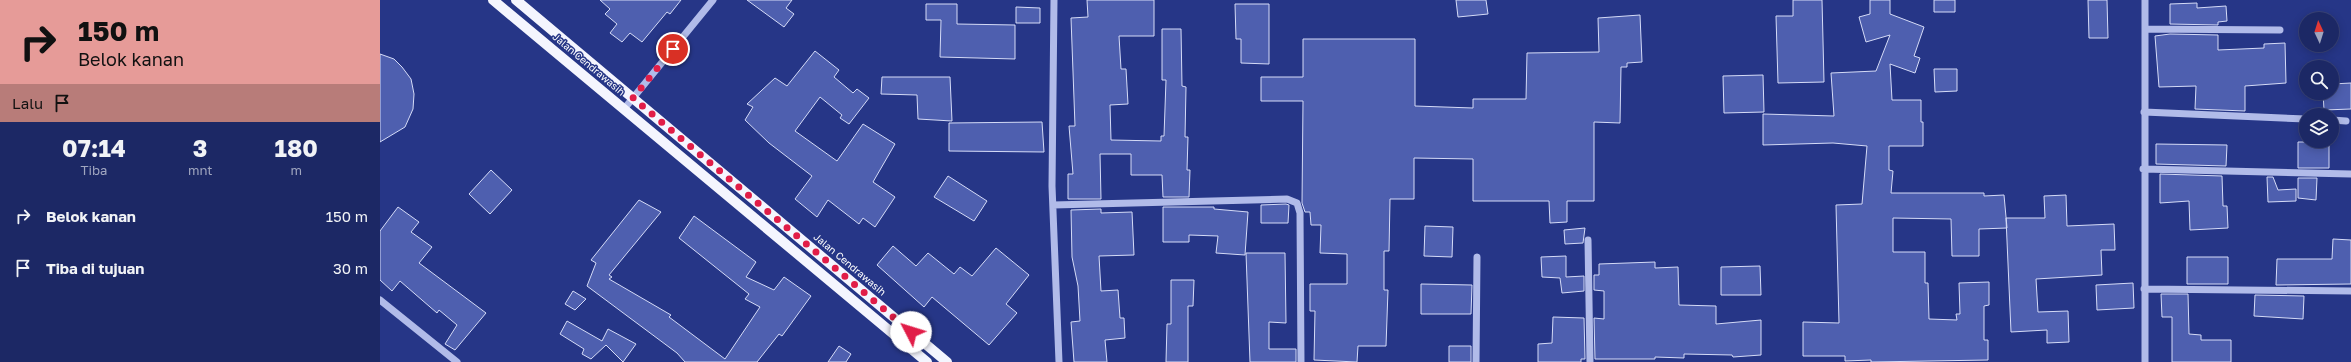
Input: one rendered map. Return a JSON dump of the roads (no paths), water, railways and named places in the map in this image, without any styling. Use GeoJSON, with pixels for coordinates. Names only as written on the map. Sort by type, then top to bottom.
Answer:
{"type":"FeatureCollection","features":[{"type":"Feature","properties":{"kind":"main road","name":"Jalan Cendrawasih"},"geometry":{"type":"LineString","coordinates":[[493,0],[927,362]]}},
{"type":"Feature","properties":{"kind":"main road","name":"Jalan Cendrawasih"},"geometry":{"type":"LineString","coordinates":[[516,0],[947,362]]}},
{"type":"Feature","properties":{"kind":"street"},"geometry":{"type":"LineString","coordinates":[[624,109],[713,0]]}},
{"type":"Feature","properties":{"kind":"street"},"geometry":{"type":"LineString","coordinates":[[1054,0],[1052,205],[1058,362]]}},
{"type":"Feature","properties":{"kind":"street"},"geometry":{"type":"LineString","coordinates":[[2144,0],[2143,169],[2145,362]]}},
{"type":"Feature","properties":{"kind":"street"},"geometry":{"type":"LineString","coordinates":[[2145,29],[2280,30]]}},
{"type":"Feature","properties":{"kind":"street"},"geometry":{"type":"LineString","coordinates":[[2144,112],[2299,119]]}},
{"type":"Feature","properties":{"kind":"street"},"geometry":{"type":"LineString","coordinates":[[2339,120],[2346,121]]}},
{"type":"Feature","properties":{"kind":"street"},"geometry":{"type":"LineString","coordinates":[[2143,169],[2351,174]]}},
{"type":"Feature","properties":{"kind":"street"},"geometry":{"type":"LineString","coordinates":[[1052,205],[1287,199],[1298,203],[1300,213],[1301,362]]}},
{"type":"Feature","properties":{"kind":"street"},"geometry":{"type":"LineString","coordinates":[[1588,240],[1590,362]]}},
{"type":"Feature","properties":{"kind":"street"},"geometry":{"type":"LineString","coordinates":[[1476,362],[1477,257]]}},
{"type":"Feature","properties":{"kind":"street"},"geometry":{"type":"LineString","coordinates":[[2144,289],[2351,291]]}},
{"type":"Feature","properties":{"kind":"street"},"geometry":{"type":"LineString","coordinates":[[380,300],[457,362]]}}]}
